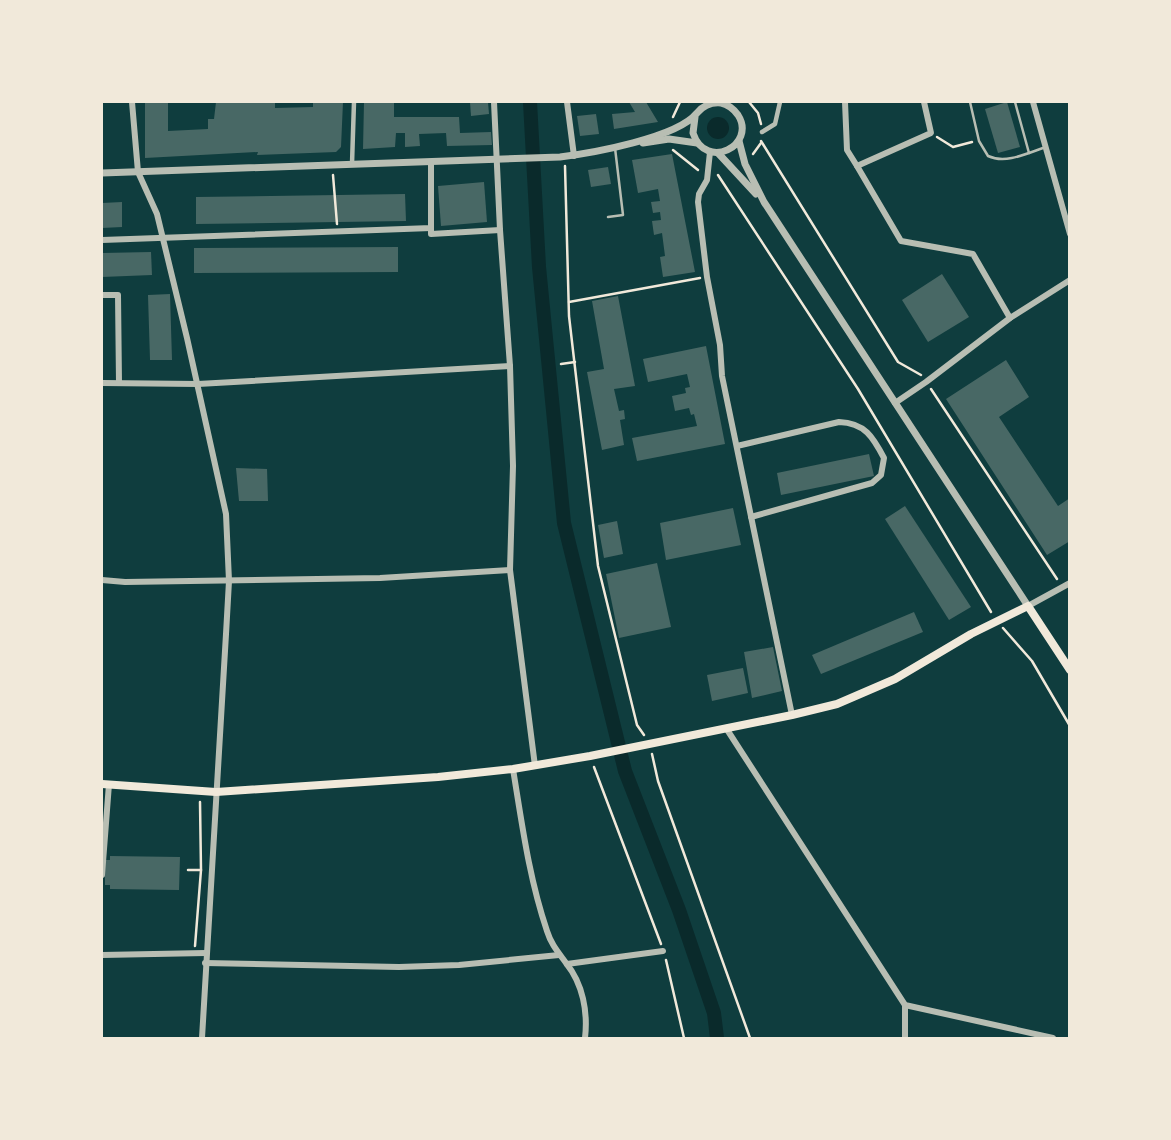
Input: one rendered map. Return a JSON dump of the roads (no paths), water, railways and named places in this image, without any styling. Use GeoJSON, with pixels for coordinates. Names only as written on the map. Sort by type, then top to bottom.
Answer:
{"type":"FeatureCollection","features":[{"type":"Feature","properties":{"kind":"main road"},"geometry":{"type":"LineString","coordinates":[[105,784],[200,793],[439,777],[535,766],[590,756],[837,704],[895,679],[971,634],[1028,606],[1069,670]]}},
{"type":"Feature","properties":{"kind":"street"},"geometry":{"type":"LineString","coordinates":[[132,102],[138,172],[157,214],[226,514],[229,581],[202,1038]]}},
{"type":"Feature","properties":{"kind":"street"},"geometry":{"type":"LineString","coordinates":[[351,166],[354,102]]}},
{"type":"Feature","properties":{"kind":"street"},"geometry":{"type":"LineString","coordinates":[[494,102],[510,366],[513,466],[510,570],[535,766]]}},
{"type":"Feature","properties":{"kind":"street"},"geometry":{"type":"LineString","coordinates":[[567,102],[567,156]]}},
{"type":"Feature","properties":{"kind":"street"},"geometry":{"type":"LineString","coordinates":[[762,132],[775,124],[780,102]]}},
{"type":"Feature","properties":{"kind":"street"},"geometry":{"type":"LineString","coordinates":[[845,102],[847,150],[901,241],[974,254],[1010,318]]}},
{"type":"Feature","properties":{"kind":"street"},"geometry":{"type":"LineString","coordinates":[[857,166],[931,133],[924,102]]}},
{"type":"Feature","properties":{"kind":"street"},"geometry":{"type":"LineString","coordinates":[[1033,102],[1069,234]]}},
{"type":"Feature","properties":{"kind":"street"},"geometry":{"type":"LineString","coordinates":[[615,148],[682,126],[708,103],[732,105],[741,122],[738,141],[732,148],[714,152]]}},
{"type":"Feature","properties":{"kind":"street"},"geometry":{"type":"LineString","coordinates":[[695,117],[693,133],[698,143]]}},
{"type":"Feature","properties":{"kind":"street"},"geometry":{"type":"LineString","coordinates":[[102,173],[351,166],[567,156],[682,139],[698,143],[714,152],[764,202]]}},
{"type":"Feature","properties":{"kind":"street"},"geometry":{"type":"LineString","coordinates":[[738,141],[745,164],[764,202],[1028,606],[1069,583]]}},
{"type":"Feature","properties":{"kind":"street"},"geometry":{"type":"LineString","coordinates":[[714,152],[707,180],[699,194],[707,277],[720,345],[722,376],[792,715]]}},
{"type":"Feature","properties":{"kind":"street"},"geometry":{"type":"LineString","coordinates":[[430,163],[431,234],[500,230]]}},
{"type":"Feature","properties":{"kind":"street"},"geometry":{"type":"LineString","coordinates":[[102,240],[431,228]]}},
{"type":"Feature","properties":{"kind":"street"},"geometry":{"type":"LineString","coordinates":[[895,402],[926,382],[1010,318],[1069,280]]}},
{"type":"Feature","properties":{"kind":"street"},"geometry":{"type":"LineString","coordinates":[[102,295],[118,295],[119,383]]}},
{"type":"Feature","properties":{"kind":"street"},"geometry":{"type":"LineString","coordinates":[[102,383],[198,384],[510,366]]}},
{"type":"Feature","properties":{"kind":"street"},"geometry":{"type":"LineString","coordinates":[[737,446],[839,422],[852,422],[871,435],[884,458],[881,475],[872,483],[751,517]]}},
{"type":"Feature","properties":{"kind":"street"},"geometry":{"type":"LineString","coordinates":[[102,580],[125,582],[380,578],[510,570]]}},
{"type":"Feature","properties":{"kind":"street"},"geometry":{"type":"LineString","coordinates":[[726,728],[905,1005],[905,1038]]}},
{"type":"Feature","properties":{"kind":"street"},"geometry":{"type":"LineString","coordinates":[[513,769],[527,858],[548,934],[567,964],[585,1004],[585,1038]]}},
{"type":"Feature","properties":{"kind":"street"},"geometry":{"type":"LineString","coordinates":[[102,875],[105,784]]}},
{"type":"Feature","properties":{"kind":"street"},"geometry":{"type":"LineString","coordinates":[[567,964],[663,951]]}},
{"type":"Feature","properties":{"kind":"street"},"geometry":{"type":"LineString","coordinates":[[102,954],[206,953]]}},
{"type":"Feature","properties":{"kind":"street"},"geometry":{"type":"LineString","coordinates":[[205,962],[399,967],[459,965],[559,955]]}},
{"type":"Feature","properties":{"kind":"street"},"geometry":{"type":"LineString","coordinates":[[905,1005],[1054,1038]]}},
{"type":"Feature","properties":{"kind":"lane"},"geometry":{"type":"LineString","coordinates":[[970,102],[983,151],[993,158],[1007,159],[1045,148]]}},
{"type":"Feature","properties":{"kind":"lane"},"geometry":{"type":"LineString","coordinates":[[1015,102],[1029,153]]}},
{"type":"Feature","properties":{"kind":"lane"},"geometry":{"type":"LineString","coordinates":[[608,217],[623,215],[615,148]]}},
{"type":"Feature","properties":{"kind":"water"},"geometry":{"type":"Polygon","coordinates":[[[718,117],[726,120],[729,128],[726,136],[718,139],[710,136],[707,128],[710,120],[718,117]]]}},
{"type":"Feature","properties":{"kind":"waterway"},"geometry":{"type":"LineString","coordinates":[[530,102],[539,267],[564,523],[625,771],[679,910],[714,1013],[717,1038]]}}]}
